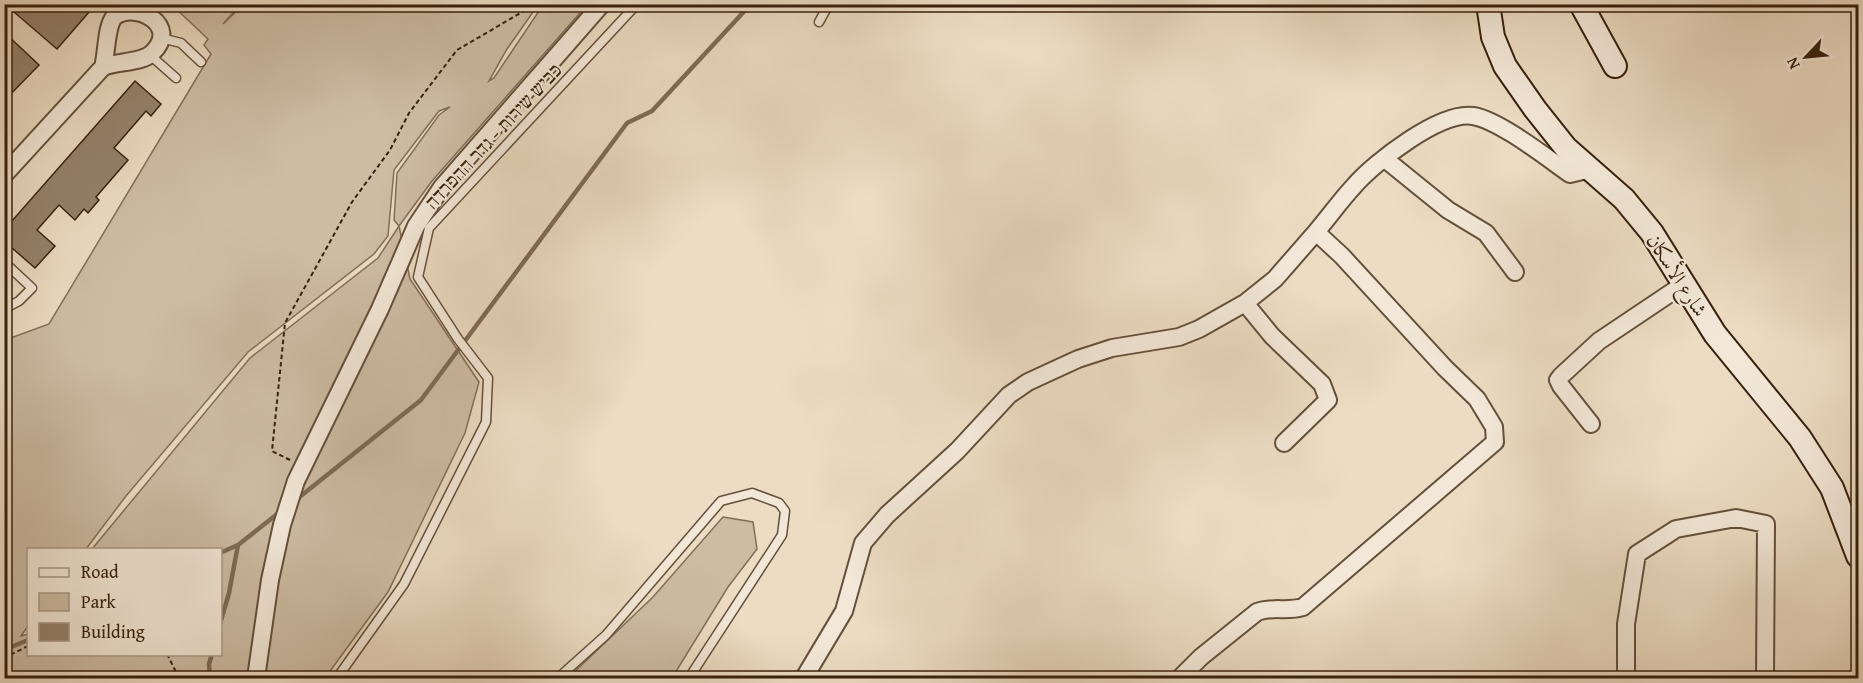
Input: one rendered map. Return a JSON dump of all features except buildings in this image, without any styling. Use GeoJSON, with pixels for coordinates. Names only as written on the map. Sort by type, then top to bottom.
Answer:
{"type":"FeatureCollection","features":[{"type":"Feature","properties":{"kind":"street"},"geometry":{"type":"LineString","coordinates":[[256,678],[270,580],[282,525],[296,481],[380,309],[416,226],[442,187],[602,4]]}},
{"type":"Feature","properties":{"kind":"street","name":"شارع الأسكان"},"geometry":{"type":"LineString","coordinates":[[1488,4],[1493,37],[1505,66],[1566,148],[1624,199],[1652,233],[1715,334],[1800,438],[1832,488],[1858,556]]}},
{"type":"Feature","properties":{"kind":"street"},"geometry":{"type":"LineString","coordinates":[[1581,4],[1615,66]]}},
{"type":"Feature","properties":{"kind":"street"},"geometry":{"type":"LineString","coordinates":[[4,175],[103,67],[109,26],[113,18],[120,11],[137,7],[146,9],[158,20],[161,38],[158,47],[150,55],[142,59],[123,61],[103,67]]}},
{"type":"Feature","properties":{"kind":"street"},"geometry":{"type":"LineString","coordinates":[[804,678],[844,611],[863,543],[887,515],[957,451],[1009,395],[1028,382],[1078,359],[1112,348],[1179,337],[1245,303],[1275,279],[1354,185],[1414,137],[1443,120],[1460,115],[1474,116],[1491,122],[1570,174],[1591,169]]}},
{"type":"Feature","properties":{"kind":"street"},"geometry":{"type":"LineString","coordinates":[[1384,159],[1448,210],[1486,233],[1515,272]]}},
{"type":"Feature","properties":{"kind":"street"},"geometry":{"type":"LineString","coordinates":[[1180,678],[1201,657],[1257,612],[1268,608],[1291,610],[1303,607],[1494,442],[1494,427],[1477,399],[1438,361],[1342,255],[1316,232]]}},
{"type":"Feature","properties":{"kind":"street"},"geometry":{"type":"LineString","coordinates":[[1592,424],[1558,380],[1599,341],[1684,284]]}},
{"type":"Feature","properties":{"kind":"street"},"geometry":{"type":"LineString","coordinates":[[1245,303],[1272,336],[1322,384],[1328,400],[1284,443]]}},
{"type":"Feature","properties":{"kind":"street"},"geometry":{"type":"LineString","coordinates":[[1626,678],[1626,624],[1637,554],[1676,529],[1736,518],[1766,524],[1765,678]]}},
{"type":"Feature","properties":{"kind":"lane","name":"כביש שירות - גדר ההפרדה"},"geometry":{"type":"LineString","coordinates":[[337,678],[404,584],[486,422],[488,378],[458,339],[418,277],[429,228],[636,4]]}},
{"type":"Feature","properties":{"kind":"lane"},"geometry":{"type":"LineString","coordinates":[[819,22],[829,4]]}},
{"type":"Feature","properties":{"kind":"lane"},"geometry":{"type":"LineString","coordinates":[[161,38],[181,43],[201,62]]}},
{"type":"Feature","properties":{"kind":"lane"},"geometry":{"type":"LineString","coordinates":[[150,55],[176,78]]}},
{"type":"Feature","properties":{"kind":"lane"},"geometry":{"type":"LineString","coordinates":[[4,262],[32,288],[19,301],[4,309]]}},
{"type":"Feature","properties":{"kind":"lane"},"geometry":{"type":"LineString","coordinates":[[558,678],[606,635],[721,501],[752,493],[778,503],[785,511],[782,535],[689,678]]}},
{"type":"Feature","properties":{"kind":"path"},"geometry":{"type":"LineString","coordinates":[[303,466],[272,451],[285,323],[352,202],[390,150],[409,113],[457,50],[536,4]]}},
{"type":"Feature","properties":{"kind":"path"},"geometry":{"type":"LineString","coordinates":[[4,658],[27,646]]}},
{"type":"Feature","properties":{"kind":"path"},"geometry":{"type":"LineString","coordinates":[[168,656],[179,678]]}},
{"type":"Feature","properties":{"kind":"green space"},"geometry":{"type":"Polygon","coordinates":[[[172,5],[240,5],[223,24],[243,5],[538,5],[507,49],[489,81],[494,78],[543,5],[587,5],[432,181],[399,226],[410,279],[479,382],[465,433],[388,592],[325,678],[5,678],[4,644],[10,642],[5,642],[5,340],[49,324],[211,54],[204,45],[208,39],[172,5]],[[450,107],[439,111],[394,170],[388,236],[374,254],[248,352],[126,496],[87,548],[27,548],[27,627],[21,636],[27,634],[27,656],[222,656],[222,548],[93,548],[250,358],[378,258],[399,226],[394,220],[397,173],[439,115],[450,107]]]}},
{"type":"Feature","properties":{"kind":"green space"},"geometry":{"type":"Polygon","coordinates":[[[723,517],[753,522],[757,549],[728,587],[672,678],[568,678],[653,597],[723,517]]]}},
{"type":"Feature","properties":{"kind":"waterway"},"geometry":{"type":"LineString","coordinates":[[297,499],[421,400],[627,123],[652,111],[751,4]]}},
{"type":"Feature","properties":{"kind":"waterway"},"geometry":{"type":"LineString","coordinates":[[222,617],[238,545],[281,511]]}},
{"type":"Feature","properties":{"kind":"waterway"},"geometry":{"type":"LineString","coordinates":[[222,552],[238,545]]}},
{"type":"Feature","properties":{"kind":"waterway"},"geometry":{"type":"LineString","coordinates":[[4,650],[27,640]]}},
{"type":"Feature","properties":{"kind":"waterway"},"geometry":{"type":"LineString","coordinates":[[210,678],[209,664],[211,656]]}}]}
